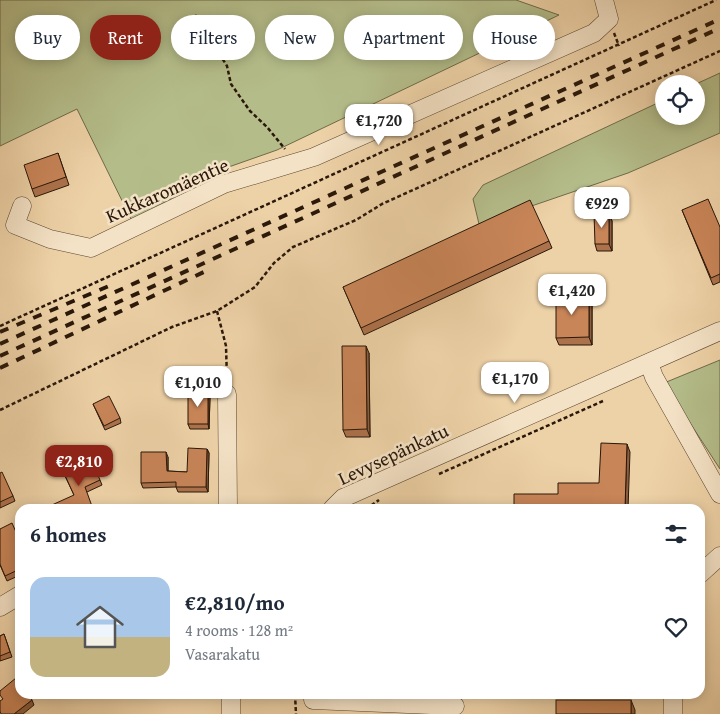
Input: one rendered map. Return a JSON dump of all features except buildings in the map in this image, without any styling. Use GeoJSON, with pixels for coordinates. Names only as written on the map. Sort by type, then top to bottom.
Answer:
{"type":"FeatureCollection","features":[{"type":"Feature","properties":{"kind":"street","name":"Kukkaromäentie"},"geometry":{"type":"LineString","coordinates":[[22,206],[14,225],[50,239],[91,248],[224,184],[299,162],[594,33],[609,19],[604,0]]}},
{"type":"Feature","properties":{"kind":"street","name":"Levysepänkatu"},"geometry":{"type":"LineString","coordinates":[[337,504],[343,498],[720,332]]}},
{"type":"Feature","properties":{"kind":"street"},"geometry":{"type":"LineString","coordinates":[[649,363],[654,377],[720,494]]}},
{"type":"Feature","properties":{"kind":"street"},"geometry":{"type":"LineString","coordinates":[[228,394],[228,504]]}},
{"type":"Feature","properties":{"kind":"street"},"geometry":{"type":"LineString","coordinates":[[705,570],[720,556]]}},
{"type":"Feature","properties":{"kind":"street"},"geometry":{"type":"LineString","coordinates":[[0,607],[15,597]]}},
{"type":"Feature","properties":{"kind":"street"},"geometry":{"type":"LineString","coordinates":[[230,699],[231,714]]}},
{"type":"Feature","properties":{"kind":"street"},"geometry":{"type":"LineString","coordinates":[[673,699],[673,714]]}},
{"type":"Feature","properties":{"kind":"street"},"geometry":{"type":"LineString","coordinates":[[313,703],[455,706]]}},
{"type":"Feature","properties":{"kind":"path"},"geometry":{"type":"LineString","coordinates":[[0,326],[716,0]]}},
{"type":"Feature","properties":{"kind":"path"},"geometry":{"type":"LineString","coordinates":[[0,410],[172,327],[217,311],[251,291],[274,262],[293,247],[356,220],[382,204],[720,51]]}},
{"type":"Feature","properties":{"kind":"path"},"geometry":{"type":"LineString","coordinates":[[223,60],[227,66],[231,84],[250,111],[267,127],[281,146],[299,162]]}},
{"type":"Feature","properties":{"kind":"path"},"geometry":{"type":"LineString","coordinates":[[217,311],[226,346],[228,394]]}},
{"type":"Feature","properties":{"kind":"path"},"geometry":{"type":"LineString","coordinates":[[295,699],[296,714]]}},
{"type":"Feature","properties":{"kind":"green space"},"geometry":{"type":"Polygon","coordinates":[[[0,0],[516,0],[559,15],[555,17],[555,15],[473,15],[473,56],[277,150],[223,169],[132,221],[77,109],[0,146],[0,0]]]}},
{"type":"Feature","properties":{"kind":"green space"},"geometry":{"type":"Polygon","coordinates":[[[720,73],[720,133],[628,173],[479,224],[473,199],[483,185],[655,104],[655,125],[705,125],[705,80],[720,73]]]}},
{"type":"Feature","properties":{"kind":"green space"},"geometry":{"type":"Polygon","coordinates":[[[720,360],[720,469],[664,383],[720,360]]]}},
{"type":"Feature","properties":{"kind":"railway"},"geometry":{"type":"LineString","coordinates":[[0,344],[720,19]]}},
{"type":"Feature","properties":{"kind":"railway"},"geometry":{"type":"LineString","coordinates":[[0,356],[720,28]]}},
{"type":"Feature","properties":{"kind":"railway"},"geometry":{"type":"LineString","coordinates":[[0,368],[208,270]]}},
{"type":"Feature","properties":{"kind":"railway"},"geometry":{"type":"LineString","coordinates":[[0,332],[116,283]]}}]}
